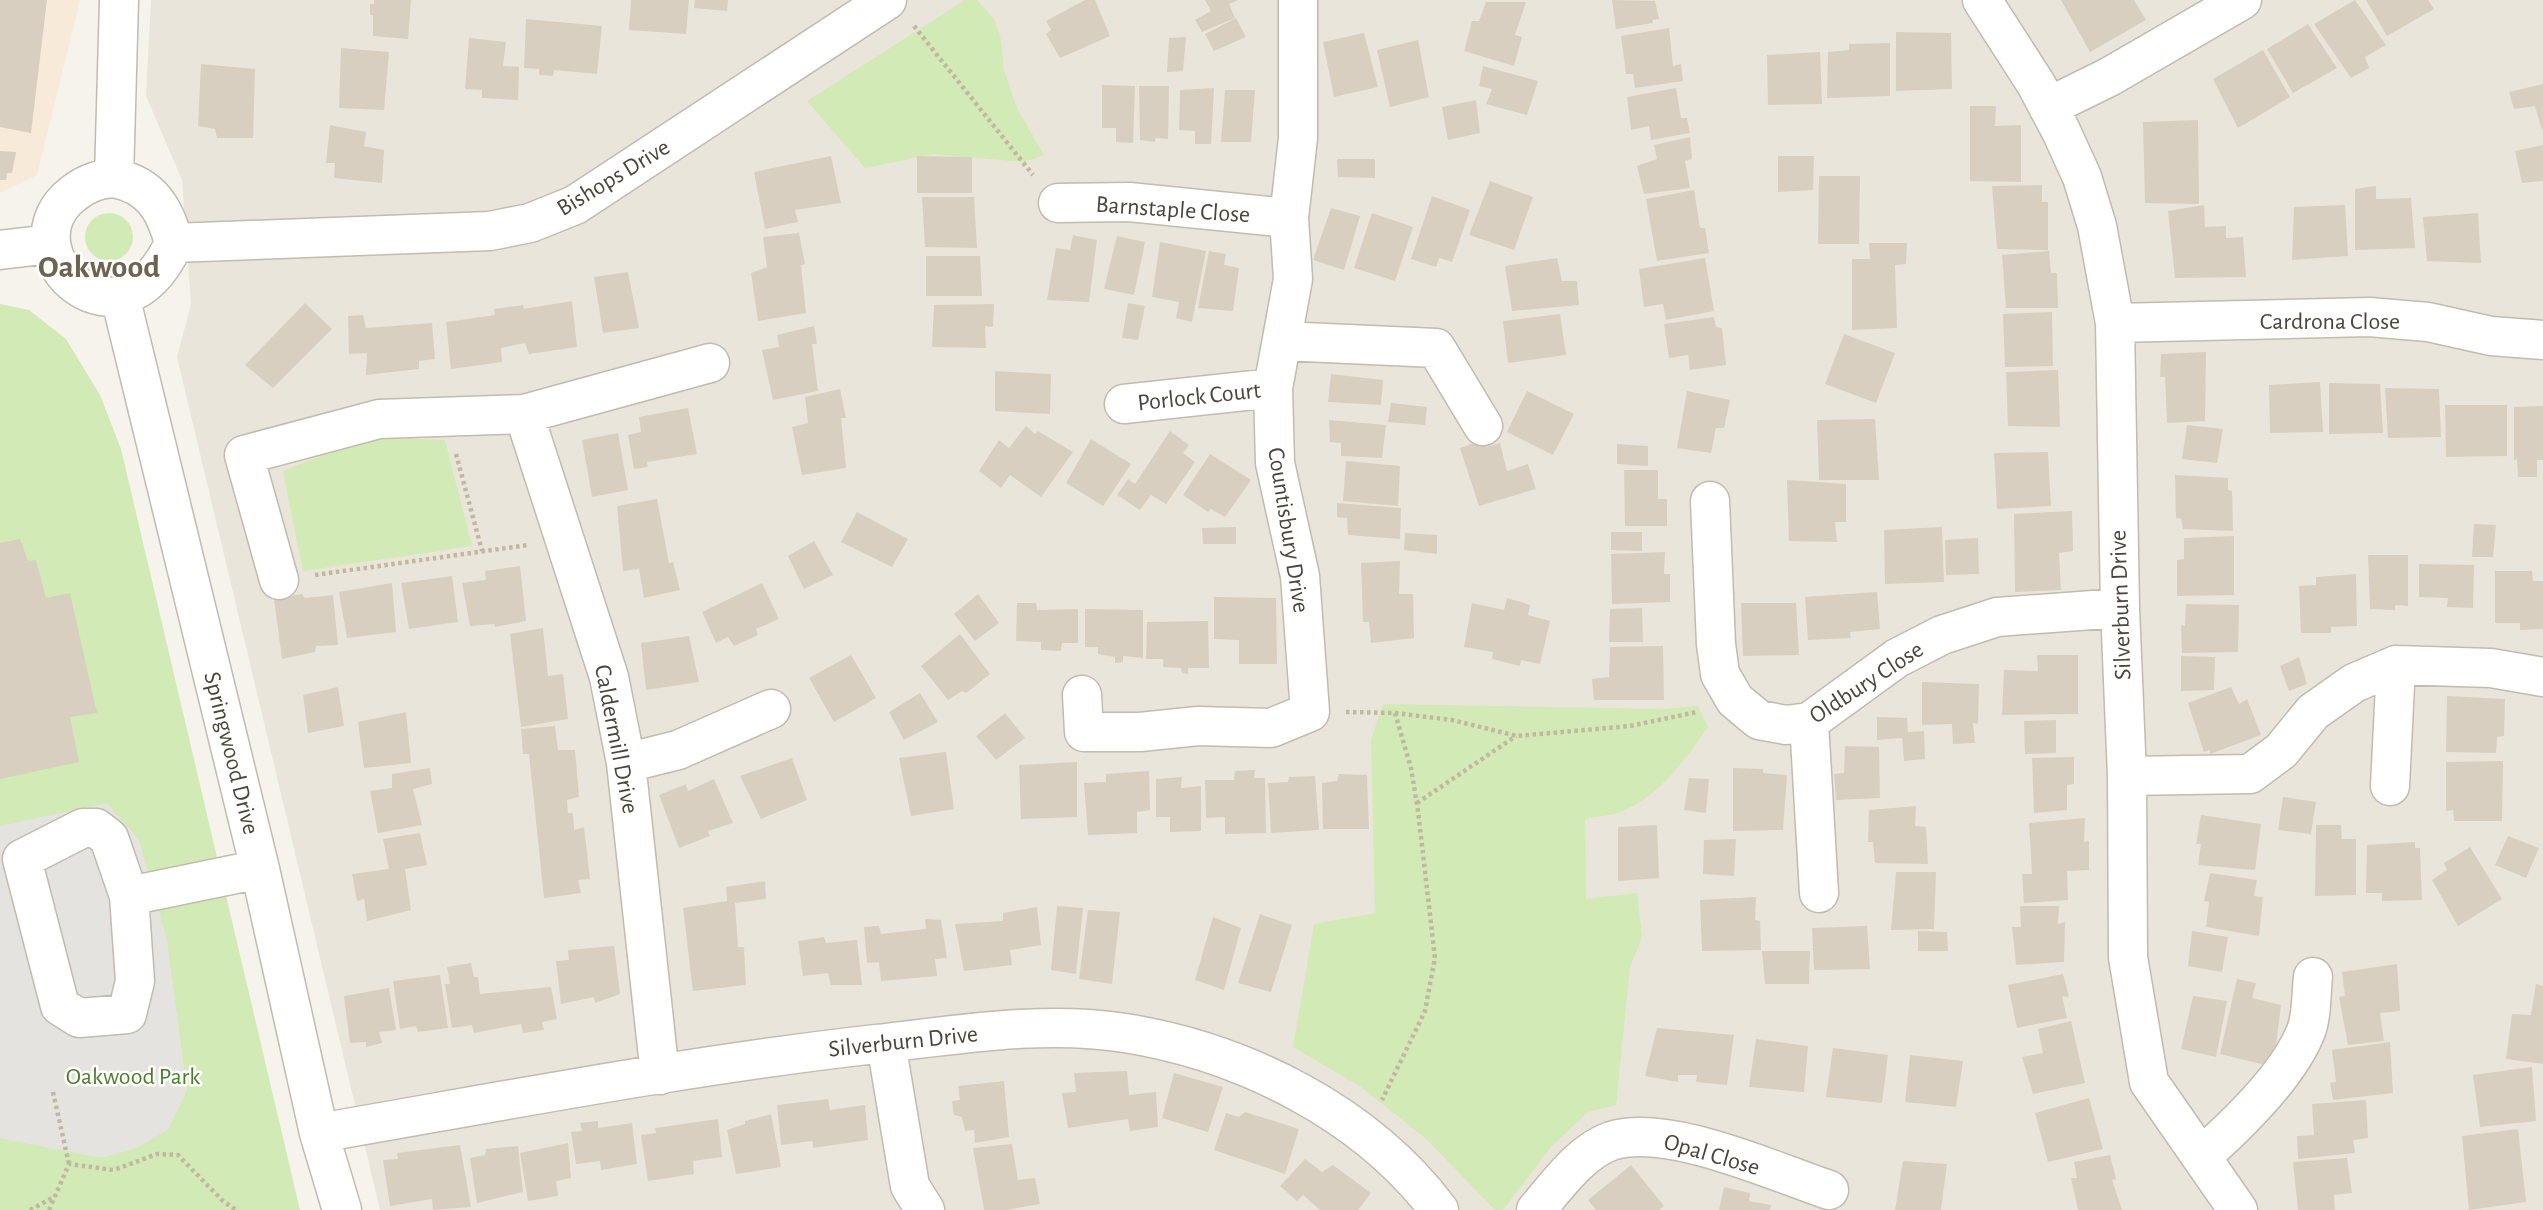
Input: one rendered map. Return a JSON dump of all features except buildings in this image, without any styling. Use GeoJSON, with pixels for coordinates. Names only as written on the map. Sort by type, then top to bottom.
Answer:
{"type":"FeatureCollection","features":[{"type":"Feature","properties":{"kind":"street"},"geometry":{"type":"LineString","coordinates":[[114,178],[119,0]]}},
{"type":"Feature","properties":{"kind":"street","name":"Countisbury Drive"},"geometry":{"type":"LineString","coordinates":[[1298,0],[1298,138],[1289,218],[1293,279],[1273,388],[1275,463],[1300,576],[1310,712]]}},
{"type":"Feature","properties":{"kind":"street","name":"Silverburn Drive"},"geometry":{"type":"LineString","coordinates":[[1982,0],[2048,107],[2086,189],[2097,226],[2115,323],[2120,608],[2127,776],[2128,957],[2149,1082],[2238,1210]]}},
{"type":"Feature","properties":{"kind":"street"},"geometry":{"type":"LineString","coordinates":[[2048,107],[2109,77],[2242,0]]}},
{"type":"Feature","properties":{"kind":"street","name":"Bishops Drive"},"geometry":{"type":"LineString","coordinates":[[174,243],[490,231],[530,223],[575,205],[899,11]]}},
{"type":"Feature","properties":{"kind":"street"},"geometry":{"type":"LineString","coordinates":[[102,178],[114,178],[129,181],[153,196],[166,214],[174,243],[158,273],[143,288],[120,296],[87,292],[65,276],[55,259],[51,244],[53,221],[59,207],[80,187],[102,178]]}},
{"type":"Feature","properties":{"kind":"street","name":"Barnstaple Close"},"geometry":{"type":"LineString","coordinates":[[1058,203],[1129,202],[1289,218]]}},
{"type":"Feature","properties":{"kind":"street"},"geometry":{"type":"LineString","coordinates":[[0,250],[51,244]]}},
{"type":"Feature","properties":{"kind":"street","name":"Springwood Drive"},"geometry":{"type":"LineString","coordinates":[[120,296],[260,869],[319,1133],[342,1210]]}},
{"type":"Feature","properties":{"kind":"street","name":"Cardrona Close"},"geometry":{"type":"LineString","coordinates":[[2115,323],[2369,317],[2428,322],[2491,336],[2543,340]]}},
{"type":"Feature","properties":{"kind":"street"},"geometry":{"type":"LineString","coordinates":[[1282,341],[1436,348],[1483,426]]}},
{"type":"Feature","properties":{"kind":"street"},"geometry":{"type":"LineString","coordinates":[[279,580],[244,455],[379,419],[524,414],[710,363]]}},
{"type":"Feature","properties":{"kind":"street","name":"Porlock Court"},"geometry":{"type":"LineString","coordinates":[[1124,404],[1273,388]]}},
{"type":"Feature","properties":{"kind":"street","name":"Caldermill Drive"},"geometry":{"type":"LineString","coordinates":[[524,414],[609,677],[626,763],[660,1075]]}},
{"type":"Feature","properties":{"kind":"street","name":"Oldbury Close"},"geometry":{"type":"LineString","coordinates":[[1710,501],[1716,644],[1720,674],[1733,696],[1759,720],[1786,725],[1809,722],[1897,658],[1942,635],[1997,617],[2120,608]]}},
{"type":"Feature","properties":{"kind":"street"},"geometry":{"type":"LineString","coordinates":[[2390,786],[2396,665]]}},
{"type":"Feature","properties":{"kind":"street"},"geometry":{"type":"LineString","coordinates":[[2127,776],[2250,774],[2281,751],[2313,712],[2354,683],[2396,665],[2491,667],[2543,677]]}},
{"type":"Feature","properties":{"kind":"street"},"geometry":{"type":"LineString","coordinates":[[1082,695],[1084,732],[1140,732],[1198,726],[1271,728],[1310,712]]}},
{"type":"Feature","properties":{"kind":"street"},"geometry":{"type":"LineString","coordinates":[[626,763],[678,750],[771,709]]}},
{"type":"Feature","properties":{"kind":"street"},"geometry":{"type":"LineString","coordinates":[[1809,722],[1819,893]]}},
{"type":"Feature","properties":{"kind":"street"},"geometry":{"type":"LineString","coordinates":[[83,828],[96,828],[109,838],[129,896],[135,981],[127,1014],[79,1018],[60,1006],[22,859],[83,828]]}},
{"type":"Feature","properties":{"kind":"street"},"geometry":{"type":"LineString","coordinates":[[129,896],[260,869]]}},
{"type":"Feature","properties":{"kind":"street"},"geometry":{"type":"LineString","coordinates":[[2202,1156],[2236,1126],[2274,1083],[2306,1031],[2313,977]]}},
{"type":"Feature","properties":{"kind":"street","name":"Silverburn Drive"},"geometry":{"type":"LineString","coordinates":[[319,1133],[783,1055],[1008,1030],[1123,1033],[1178,1045],[1267,1077],[1364,1135],[1397,1161],[1439,1210]]}},
{"type":"Feature","properties":{"kind":"street"},"geometry":{"type":"LineString","coordinates":[[886,1043],[910,1186],[925,1210]]}},
{"type":"Feature","properties":{"kind":"street","name":"Opal Close"},"geometry":{"type":"LineString","coordinates":[[1536,1210],[1582,1159],[1609,1142],[1644,1135],[1685,1142],[1829,1190]]}},
{"type":"Feature","properties":{"kind":"path"},"geometry":{"type":"LineString","coordinates":[[899,11],[1010,150],[1058,203]]}},
{"type":"Feature","properties":{"kind":"path"},"geometry":{"type":"LineString","coordinates":[[445,416],[482,551]]}},
{"type":"Feature","properties":{"kind":"path"},"geometry":{"type":"LineString","coordinates":[[279,580],[564,540]]}},
{"type":"Feature","properties":{"kind":"path"},"geometry":{"type":"LineString","coordinates":[[1310,712],[1395,713],[1452,720],[1517,736],[1630,726],[1678,718],[1733,696]]}},
{"type":"Feature","properties":{"kind":"path"},"geometry":{"type":"LineString","coordinates":[[1364,1135],[1425,1011],[1435,958],[1417,803],[1411,768],[1395,713]]}},
{"type":"Feature","properties":{"kind":"path"},"geometry":{"type":"LineString","coordinates":[[1417,803],[1517,736]]}},
{"type":"Feature","properties":{"kind":"path"},"geometry":{"type":"LineString","coordinates":[[48,1210],[69,1164],[53,1092]]}},
{"type":"Feature","properties":{"kind":"path"},"geometry":{"type":"LineString","coordinates":[[69,1164],[114,1170],[157,1154],[178,1155],[223,1201],[236,1210]]}},
{"type":"Feature","properties":{"kind":"path"},"geometry":{"type":"LineString","coordinates":[[30,1210],[55,1197]]}},
{"type":"Feature","properties":{"kind":"shaded area"},"geometry":{"type":"Polygon","coordinates":[[[0,0],[80,0],[37,175],[0,193],[0,0]]]}},
{"type":"Feature","properties":{"kind":"shaded area"},"geometry":{"type":"Polygon","coordinates":[[[151,0],[2543,0],[2543,1210],[380,1210],[177,357],[191,304],[182,180],[146,96],[151,0]]]}},
{"type":"Feature","properties":{"kind":"shaded area"},"geometry":{"type":"Polygon","coordinates":[[[107,803],[139,840],[167,940],[187,1090],[168,1130],[136,1148],[101,1158],[0,1138],[0,826],[107,803]]]}},
{"type":"Feature","properties":{"kind":"green space"},"geometry":{"type":"Polygon","coordinates":[[[965,0],[977,0],[994,19],[1001,40],[1004,71],[1017,108],[1044,155],[1025,162],[934,154],[865,168],[807,101],[965,0]]]}},
{"type":"Feature","properties":{"kind":"green space"},"geometry":{"type":"Polygon","coordinates":[[[109,213],[126,220],[133,237],[126,254],[109,261],[92,254],[85,237],[92,220],[109,213]]]}},
{"type":"Feature","properties":{"kind":"green space","name":"Oakwood Park"},"geometry":{"type":"Polygon","coordinates":[[[0,304],[29,310],[66,339],[100,395],[121,449],[300,1210],[0,1210],[0,304]]]}},
{"type":"Feature","properties":{"kind":"green space"},"geometry":{"type":"Polygon","coordinates":[[[367,437],[445,440],[472,546],[303,571],[283,471],[367,437]]]}},
{"type":"Feature","properties":{"kind":"green space"},"geometry":{"type":"Polygon","coordinates":[[[1383,704],[1663,709],[1698,706],[1708,727],[1681,763],[1649,796],[1619,813],[1585,819],[1586,899],[1637,893],[1642,937],[1630,967],[1616,1105],[1588,1112],[1551,1147],[1503,1210],[1495,1210],[1425,1138],[1361,1087],[1293,1047],[1314,924],[1375,913],[1371,740],[1383,704]]]}},
{"type":"Feature","properties":{"kind":"district","name":"Oakwood"},"geometry":{"type":"Point","coordinates":[99,266]}}]}
